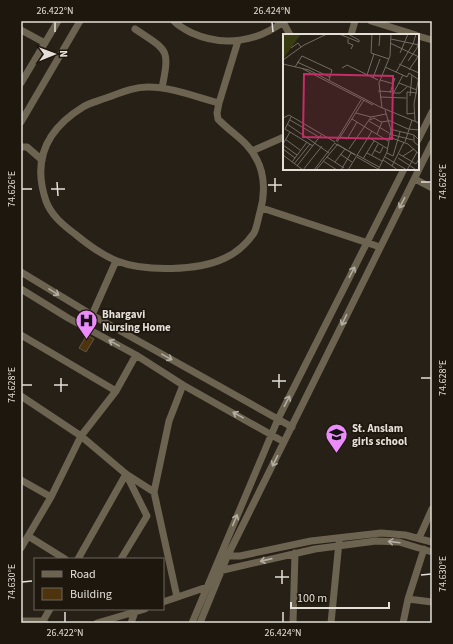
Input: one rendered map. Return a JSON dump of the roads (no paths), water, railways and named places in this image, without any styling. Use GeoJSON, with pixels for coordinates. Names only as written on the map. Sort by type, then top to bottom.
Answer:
{"type":"FeatureCollection","features":[{"type":"Feature","properties":{"kind":"street"},"geometry":{"type":"LineString","coordinates":[[21,83],[58,21]]}},
{"type":"Feature","properties":{"kind":"street"},"geometry":{"type":"LineString","coordinates":[[21,122],[80,21]]}},
{"type":"Feature","properties":{"kind":"street"},"geometry":{"type":"LineString","coordinates":[[174,21],[176,24],[203,38],[221,41],[238,41],[264,34],[283,22],[289,34]]}},
{"type":"Feature","properties":{"kind":"street"},"geometry":{"type":"LineString","coordinates":[[351,34],[355,21]]}},
{"type":"Feature","properties":{"kind":"street"},"geometry":{"type":"LineString","coordinates":[[371,21],[414,34]]}},
{"type":"Feature","properties":{"kind":"street"},"geometry":{"type":"LineString","coordinates":[[135,29],[161,46],[166,54],[162,88]]}},
{"type":"Feature","properties":{"kind":"street"},"geometry":{"type":"LineString","coordinates":[[21,30],[45,43]]}},
{"type":"Feature","properties":{"kind":"street"},"geometry":{"type":"LineString","coordinates":[[419,36],[432,40]]}},
{"type":"Feature","properties":{"kind":"street"},"geometry":{"type":"LineString","coordinates":[[219,103],[162,88],[133,88],[84,107],[65,120],[51,135],[44,151],[40,167],[42,185],[47,202],[58,220],[87,244],[116,261],[154,269],[176,268],[211,263],[226,258],[242,247],[254,232],[262,208],[264,192],[262,174],[258,160],[248,146],[218,119],[217,113],[219,103],[238,41]]}},
{"type":"Feature","properties":{"kind":"street"},"geometry":{"type":"LineString","coordinates":[[419,138],[432,112]]}},
{"type":"Feature","properties":{"kind":"street"},"geometry":{"type":"LineString","coordinates":[[252,151],[283,137]]}},
{"type":"Feature","properties":{"kind":"street"},"geometry":{"type":"LineString","coordinates":[[224,556],[292,427],[432,143]]}},
{"type":"Feature","properties":{"kind":"street"},"geometry":{"type":"LineString","coordinates":[[21,147],[27,148],[42,160]]}},
{"type":"Feature","properties":{"kind":"street"},"geometry":{"type":"LineString","coordinates":[[200,623],[218,571],[278,419],[404,170]]}},
{"type":"Feature","properties":{"kind":"street"},"geometry":{"type":"LineString","coordinates":[[415,179],[432,188]]}},
{"type":"Feature","properties":{"kind":"street"},"geometry":{"type":"LineString","coordinates":[[262,208],[380,247]]}},
{"type":"Feature","properties":{"kind":"street"},"geometry":{"type":"LineString","coordinates":[[92,315],[116,261]]}},
{"type":"Feature","properties":{"kind":"street"},"geometry":{"type":"LineString","coordinates":[[21,272],[92,315],[292,427]]}},
{"type":"Feature","properties":{"kind":"street"},"geometry":{"type":"LineString","coordinates":[[21,289],[68,318],[136,355],[183,385],[284,442]]}},
{"type":"Feature","properties":{"kind":"street"},"geometry":{"type":"LineString","coordinates":[[21,335],[116,391]]}},
{"type":"Feature","properties":{"kind":"street"},"geometry":{"type":"LineString","coordinates":[[21,548],[51,497],[81,436],[116,391],[136,355]]}},
{"type":"Feature","properties":{"kind":"street"},"geometry":{"type":"LineString","coordinates":[[177,597],[154,492],[170,421],[183,385]]}},
{"type":"Feature","properties":{"kind":"street"},"geometry":{"type":"LineString","coordinates":[[21,396],[81,436],[126,474],[154,492]]}},
{"type":"Feature","properties":{"kind":"street"},"geometry":{"type":"LineString","coordinates":[[79,558],[126,474]]}},
{"type":"Feature","properties":{"kind":"street"},"geometry":{"type":"LineString","coordinates":[[122,558],[147,516],[126,474]]}},
{"type":"Feature","properties":{"kind":"street"},"geometry":{"type":"LineString","coordinates":[[21,480],[51,497]]}},
{"type":"Feature","properties":{"kind":"street"},"geometry":{"type":"LineString","coordinates":[[419,538],[432,510]]}},
{"type":"Feature","properties":{"kind":"street"},"geometry":{"type":"LineString","coordinates":[[224,556],[240,556],[290,544],[381,533],[405,535],[432,542]]}},
{"type":"Feature","properties":{"kind":"street"},"geometry":{"type":"LineString","coordinates":[[28,536],[63,558]]}},
{"type":"Feature","properties":{"kind":"street"},"geometry":{"type":"LineString","coordinates":[[331,623],[340,537]]}},
{"type":"Feature","properties":{"kind":"street"},"geometry":{"type":"LineString","coordinates":[[192,623],[207,587],[218,571],[295,553],[376,541],[399,542],[432,552]]}},
{"type":"Feature","properties":{"kind":"street"},"geometry":{"type":"LineString","coordinates":[[403,623],[408,599],[424,549]]}},
{"type":"Feature","properties":{"kind":"street"},"geometry":{"type":"LineString","coordinates":[[293,623],[295,553]]}},
{"type":"Feature","properties":{"kind":"street"},"geometry":{"type":"LineString","coordinates":[[164,602],[207,587]]}},
{"type":"Feature","properties":{"kind":"street"},"geometry":{"type":"LineString","coordinates":[[408,599],[432,602]]}},
{"type":"Feature","properties":{"kind":"street"},"geometry":{"type":"LineString","coordinates":[[21,621],[44,622],[50,610]]}},
{"type":"Feature","properties":{"kind":"street"},"geometry":{"type":"LineString","coordinates":[[97,623],[131,612],[132,623]]}},
{"type":"Feature","properties":{"kind":"place","name":"Bhargavi Nursing Home"},"geometry":{"type":"Point","coordinates":[87,340]}},
{"type":"Feature","properties":{"kind":"place","name":"St. Anslam girls school"},"geometry":{"type":"Point","coordinates":[337,454]}}]}
